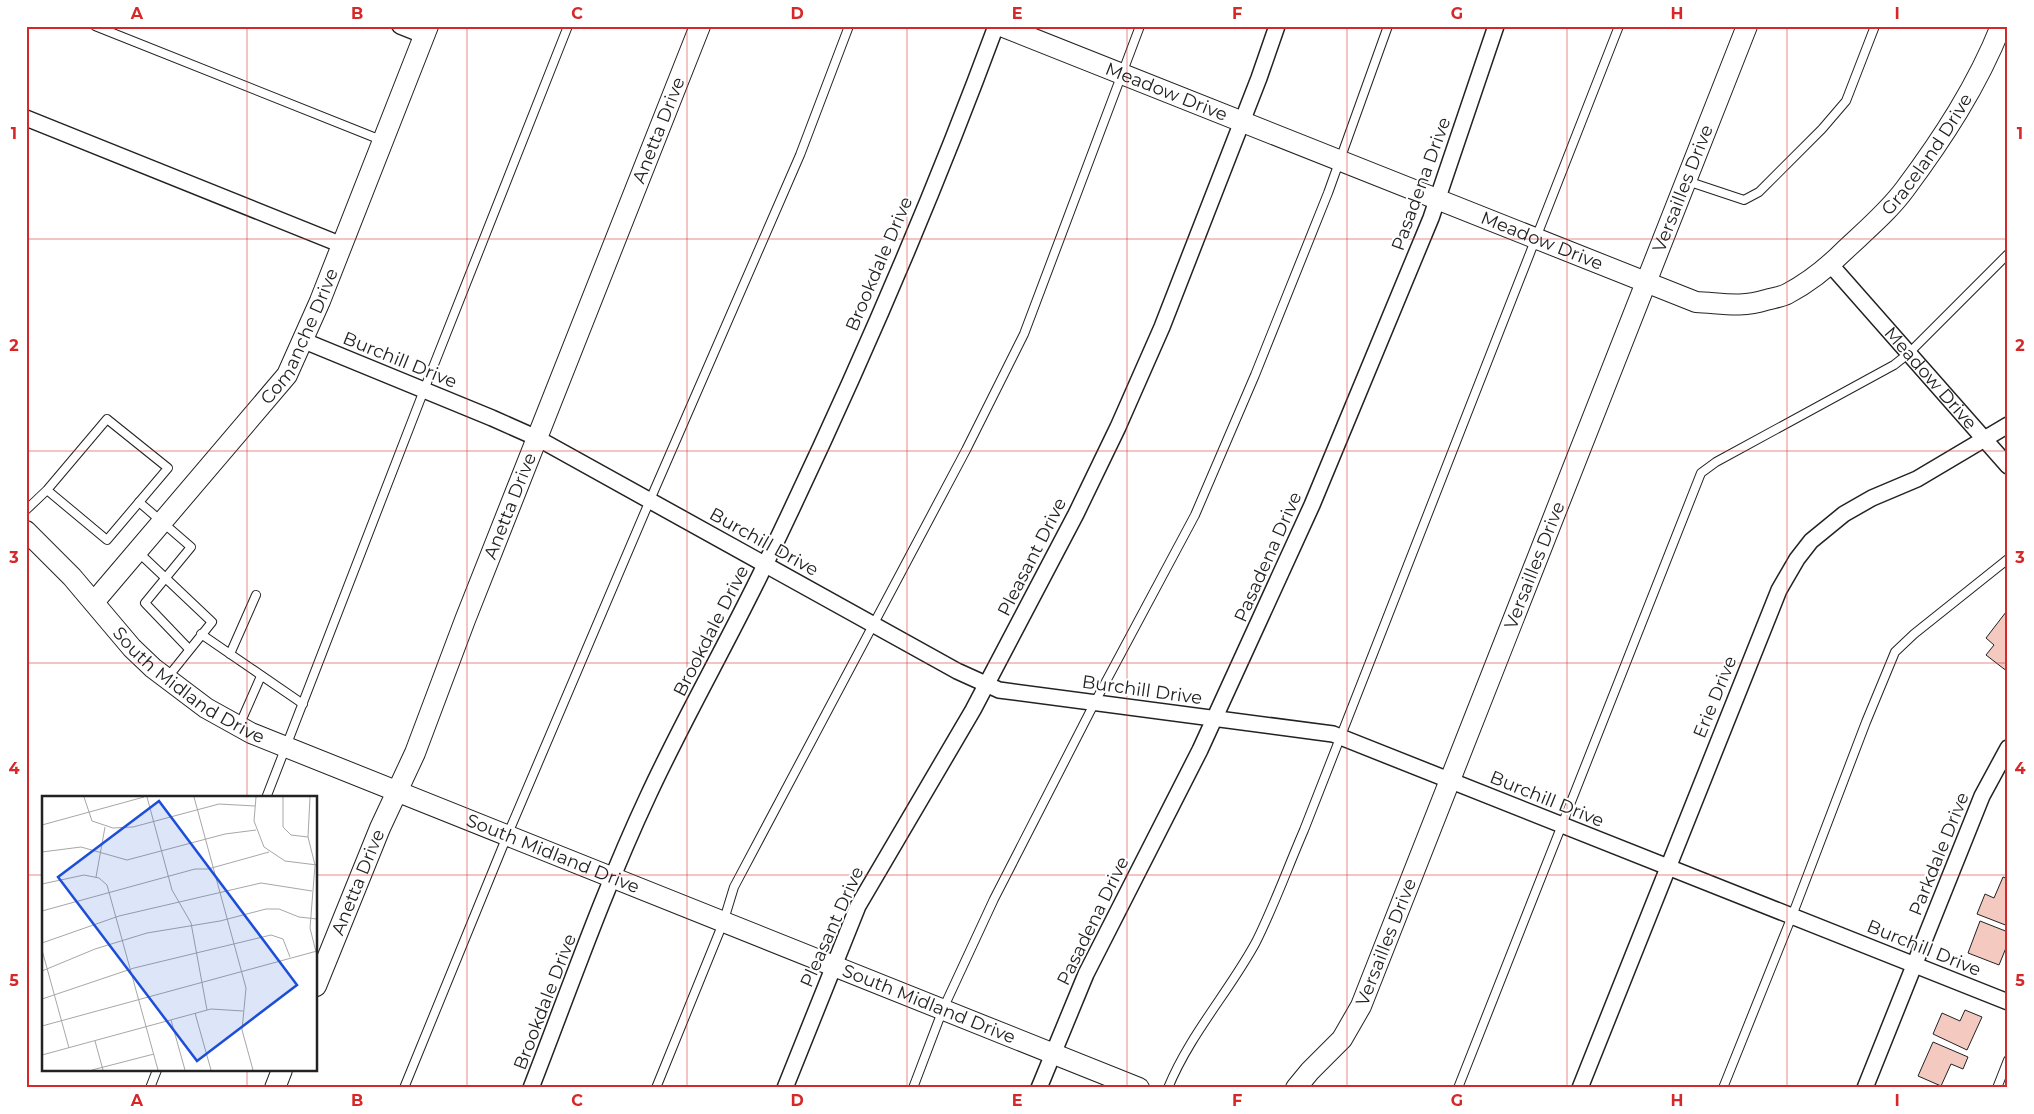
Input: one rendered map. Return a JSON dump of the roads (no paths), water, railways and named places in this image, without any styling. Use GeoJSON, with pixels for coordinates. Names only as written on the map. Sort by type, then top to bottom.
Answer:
{"type":"FeatureCollection","features":[{"type":"Feature","properties":{"kind":"street"},"geometry":{"type":"LineString","coordinates":[[400,26],[427,31]]}},
{"type":"Feature","properties":{"kind":"street","name":"Anetta Drive"},"geometry":{"type":"LineString","coordinates":[[318,981],[414,753],[700,26]]}},
{"type":"Feature","properties":{"kind":"street","name":"Brookdale Drive"},"geometry":{"type":"LineString","coordinates":[[531,1088],[613,879],[648,796],[766,565],[849,384],[896,275],[996,26]]}},
{"type":"Feature","properties":{"kind":"street","name":"Meadow Drive"},"geometry":{"type":"LineString","coordinates":[[1001,26],[1696,302],[1712,305],[1743,305],[1788,294],[1809,282],[1830,264],[2008,466]]}},
{"type":"Feature","properties":{"kind":"street","name":"Pleasant Drive"},"geometry":{"type":"LineString","coordinates":[[785,1088],[858,906],[987,685],[1072,522],[1118,427],[1162,327],[1242,122],[1276,26]]}},
{"type":"Feature","properties":{"kind":"street","name":"Pasadena Drive"},"geometry":{"type":"LineString","coordinates":[[1039,1088],[1086,974],[1187,776],[1316,496],[1437,199],[1496,26]]}},
{"type":"Feature","properties":{"kind":"street","name":"Versailles Drive"},"geometry":{"type":"LineString","coordinates":[[1296,1088],[1310,1071],[1339,1043],[1354,1021],[1747,26]]}},
{"type":"Feature","properties":{"kind":"street","name":"Graceland Drive"},"geometry":{"type":"LineString","coordinates":[[1830,264],[1884,213],[1905,190],[1931,155],[1981,72],[2001,26]]}},
{"type":"Feature","properties":{"kind":"street","name":"Comanche Drive"},"geometry":{"type":"LineString","coordinates":[[94,602],[287,375],[342,245],[427,31]]}},
{"type":"Feature","properties":{"kind":"street"},"geometry":{"type":"LineString","coordinates":[[26,118],[342,245]]}},
{"type":"Feature","properties":{"kind":"street","name":"Burchill Drive"},"geometry":{"type":"LineString","coordinates":[[302,340],[537,438],[957,671],[999,690],[1326,732],[1339,736],[1914,963],[2008,1002]]}},
{"type":"Feature","properties":{"kind":"street","name":"Erie Drive"},"geometry":{"type":"LineString","coordinates":[[1580,1088],[1779,590],[1796,559],[1814,538],[1850,510],[1917,479],[2008,425]]}},
{"type":"Feature","properties":{"kind":"street","name":"South Midland Drive"},"geometry":{"type":"LineString","coordinates":[[28,536],[72,577],[132,648],[206,708],[251,733],[1139,1088]]}},
{"type":"Feature","properties":{"kind":"street","name":"Parkdale Drive"},"geometry":{"type":"LineString","coordinates":[[1865,1088],[1982,796],[2008,748]]}},
{"type":"Feature","properties":{"kind":"street"},"geometry":{"type":"LineString","coordinates":[[275,1088],[281,1072]]}},
{"type":"Feature","properties":{"kind":"lane"},"geometry":{"type":"LineString","coordinates":[[95,26],[383,141]]}},
{"type":"Feature","properties":{"kind":"lane"},"geometry":{"type":"LineString","coordinates":[[267,796],[424,390],[568,26]]}},
{"type":"Feature","properties":{"kind":"lane"},"geometry":{"type":"LineString","coordinates":[[404,1088],[507,836],[800,155],[849,26]]}},
{"type":"Feature","properties":{"kind":"lane"},"geometry":{"type":"LineString","coordinates":[[656,1088],[723,923],[734,887],[966,450],[1024,334],[1140,26]]}},
{"type":"Feature","properties":{"kind":"lane"},"geometry":{"type":"LineString","coordinates":[[913,1088],[943,1009],[994,899],[1095,702],[1195,515],[1255,375],[1341,161],[1388,26]]}},
{"type":"Feature","properties":{"kind":"lane"},"geometry":{"type":"LineString","coordinates":[[1168,1088],[1176,1067],[1196,1033],[1231,983],[1256,942],[1304,830],[1339,736],[1619,26]]}},
{"type":"Feature","properties":{"kind":"lane"},"geometry":{"type":"LineString","coordinates":[[1686,180],[1744,200],[1759,192],[1822,129],[1846,101],[1875,26]]}},
{"type":"Feature","properties":{"kind":"lane"},"geometry":{"type":"LineString","coordinates":[[1458,1088],[1701,473],[1716,462],[1894,364],[1908,354],[2008,254]]}},
{"type":"Feature","properties":{"kind":"lane"},"geometry":{"type":"LineString","coordinates":[[26,510],[47,490],[107,419],[168,468],[107,540],[47,490]]}},
{"type":"Feature","properties":{"kind":"lane"},"geometry":{"type":"LineString","coordinates":[[139,502],[191,548],[145,603],[189,649]]}},
{"type":"Feature","properties":{"kind":"lane"},"geometry":{"type":"LineString","coordinates":[[136,551],[212,622],[167,678]]}},
{"type":"Feature","properties":{"kind":"lane"},"geometry":{"type":"LineString","coordinates":[[1723,1088],[1792,916],[1862,731],[1895,652],[1914,634],[2008,559]]}},
{"type":"Feature","properties":{"kind":"lane"},"geometry":{"type":"LineString","coordinates":[[230,654],[256,595]]}},
{"type":"Feature","properties":{"kind":"lane"},"geometry":{"type":"LineString","coordinates":[[202,634],[302,704]]}},
{"type":"Feature","properties":{"kind":"lane"},"geometry":{"type":"LineString","coordinates":[[238,726],[261,676]]}},
{"type":"Feature","properties":{"kind":"lane"},"geometry":{"type":"LineString","coordinates":[[1997,1088],[2008,1060]]}},
{"type":"Feature","properties":{"kind":"lane"},"geometry":{"type":"LineString","coordinates":[[150,1088],[156,1072]]}}]}
